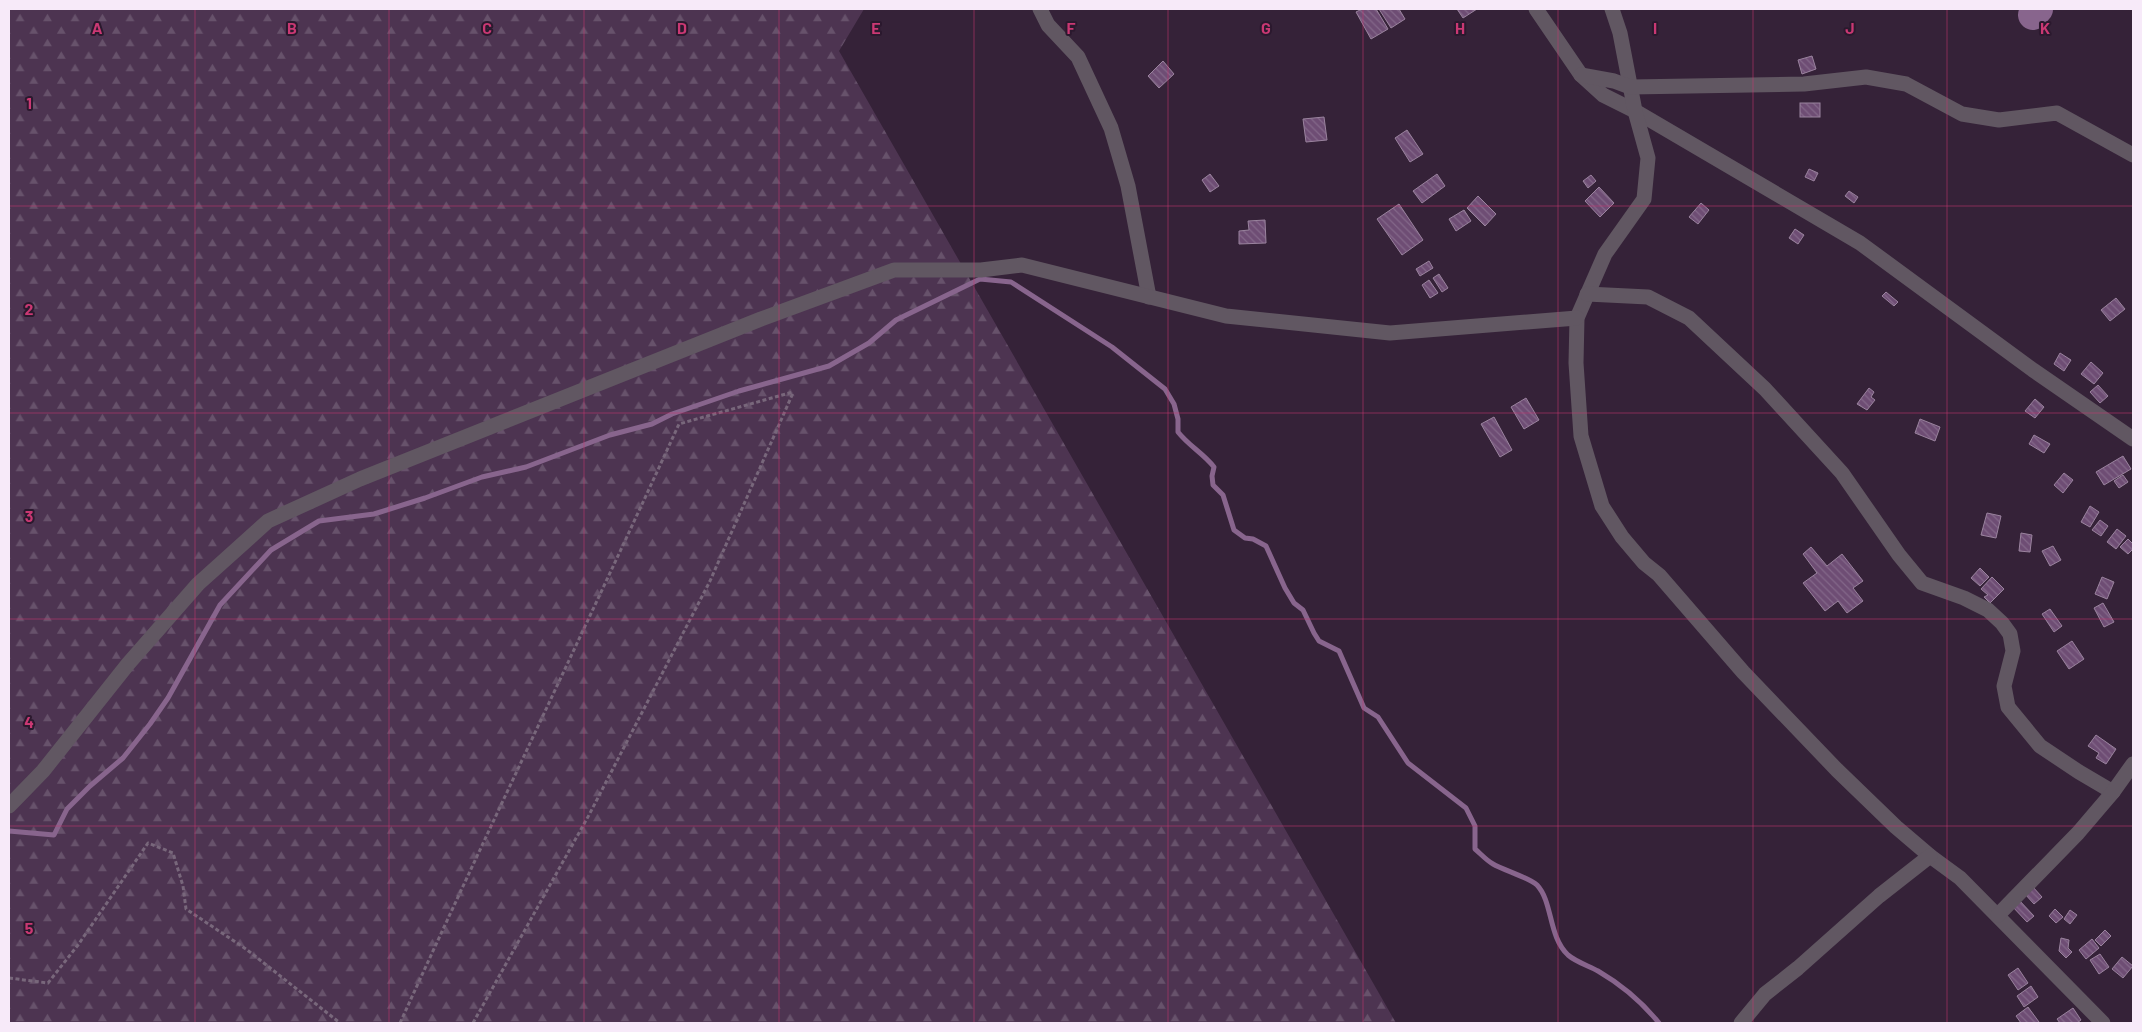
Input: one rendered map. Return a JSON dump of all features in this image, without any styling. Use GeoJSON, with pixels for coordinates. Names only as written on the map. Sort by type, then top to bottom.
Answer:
{"type":"FeatureCollection","features":[{"type":"Feature","properties":{"kind":"street"},"geometry":{"type":"LineString","coordinates":[[1040,9],[1048,25],[1078,57],[1111,128],[1128,186],[1149,297]]}},
{"type":"Feature","properties":{"kind":"street"},"geometry":{"type":"LineString","coordinates":[[1536,9],[1581,75],[1603,95],[1635,111],[1860,243],[2033,370],[2133,440]]}},
{"type":"Feature","properties":{"kind":"street"},"geometry":{"type":"LineString","coordinates":[[1612,9],[1620,33],[1635,111],[1648,158],[1644,200],[1605,254],[1577,318],[1576,363],[1580,436],[1602,506],[1622,537],[1644,563],[1659,575],[1708,629],[1743,672],[1836,770],[1879,812],[1930,856],[1960,878],[2102,1023]]}},
{"type":"Feature","properties":{"kind":"street"},"geometry":{"type":"LineString","coordinates":[[1581,75],[1614,81],[1630,87],[1804,84],[1866,77],[1906,84],[1962,114],[1999,120],[2056,113],[2133,155]]}},
{"type":"Feature","properties":{"kind":"street"},"geometry":{"type":"LineString","coordinates":[[9,806],[43,771],[128,664],[198,584],[268,521],[360,479],[761,319],[894,270],[980,270],[1022,265],[1226,316],[1390,333],[1577,318]]}},
{"type":"Feature","properties":{"kind":"street"},"geometry":{"type":"LineString","coordinates":[[1587,294],[1648,297],[1689,318],[1765,389],[1842,473],[1899,555],[1922,583],[1964,598],[1988,610],[2002,623],[2010,634],[2013,650],[2004,686],[2008,707],[2040,746],[2113,792]]}},
{"type":"Feature","properties":{"kind":"street"},"geometry":{"type":"LineString","coordinates":[[1998,915],[2078,834],[2113,792],[2133,764]]}},
{"type":"Feature","properties":{"kind":"street"},"geometry":{"type":"LineString","coordinates":[[1741,1023],[1765,994],[1798,968],[1879,896],[1930,856]]}},
{"type":"Feature","properties":{"kind":"path"},"geometry":{"type":"LineString","coordinates":[[400,1023],[473,861],[610,574],[679,424],[793,392],[710,581],[589,815],[473,1023]]}},
{"type":"Feature","properties":{"kind":"path"},"geometry":{"type":"LineString","coordinates":[[9,978],[48,983],[78,945],[148,843],[173,853],[183,886],[186,909],[246,949],[340,1023]]}},
{"type":"Feature","properties":{"kind":"green space"},"geometry":{"type":"Polygon","coordinates":[[[9,9],[864,9],[839,51],[1396,1023],[9,1023],[9,9]]]}},
{"type":"Feature","properties":{"kind":"building"},"geometry":{"type":"Polygon","coordinates":[[[1362,9],[1376,9],[1388,29],[1371,39],[1356,12],[1362,9]]]}},
{"type":"Feature","properties":{"kind":"building"},"geometry":{"type":"Polygon","coordinates":[[[1379,9],[1399,9],[1405,19],[1391,28],[1379,9]]]}},
{"type":"Feature","properties":{"kind":"building"},"geometry":{"type":"Polygon","coordinates":[[[1457,9],[1477,9],[1463,18],[1457,9]]]}},
{"type":"Feature","properties":{"kind":"building"},"geometry":{"type":"Polygon","coordinates":[[[1812,56],[1816,69],[1802,74],[1798,60],[1812,56]]]}},
{"type":"Feature","properties":{"kind":"building"},"geometry":{"type":"Polygon","coordinates":[[[1163,61],[1174,74],[1159,88],[1148,76],[1163,61]]]}},
{"type":"Feature","properties":{"kind":"building"},"geometry":{"type":"Polygon","coordinates":[[[1800,103],[1820,103],[1820,117],[1800,117],[1800,103]]]}},
{"type":"Feature","properties":{"kind":"building"},"geometry":{"type":"Polygon","coordinates":[[[1324,117],[1327,140],[1306,142],[1303,119],[1324,117]]]}},
{"type":"Feature","properties":{"kind":"building"},"geometry":{"type":"Polygon","coordinates":[[[1407,130],[1423,154],[1410,162],[1395,138],[1407,130]]]}},
{"type":"Feature","properties":{"kind":"building"},"geometry":{"type":"Polygon","coordinates":[[[1809,169],[1818,173],[1814,181],[1805,177],[1809,169]]]}},
{"type":"Feature","properties":{"kind":"building"},"geometry":{"type":"Polygon","coordinates":[[[1210,174],[1219,186],[1210,192],[1202,180],[1210,174]]]}},
{"type":"Feature","properties":{"kind":"building"},"geometry":{"type":"Polygon","coordinates":[[[1437,174],[1445,186],[1422,203],[1413,191],[1437,174]]]}},
{"type":"Feature","properties":{"kind":"building"},"geometry":{"type":"Polygon","coordinates":[[[1591,175],[1596,181],[1588,188],[1583,181],[1591,175]]]}},
{"type":"Feature","properties":{"kind":"building"},"geometry":{"type":"Polygon","coordinates":[[[1599,187],[1614,203],[1600,217],[1585,201],[1599,187]]]}},
{"type":"Feature","properties":{"kind":"building"},"geometry":{"type":"Polygon","coordinates":[[[1849,191],[1858,197],[1854,203],[1845,196],[1849,191]]]}},
{"type":"Feature","properties":{"kind":"building"},"geometry":{"type":"Polygon","coordinates":[[[1478,196],[1496,214],[1485,226],[1467,208],[1478,196]]]}},
{"type":"Feature","properties":{"kind":"building"},"geometry":{"type":"Polygon","coordinates":[[[1701,203],[1709,210],[1698,224],[1689,217],[1701,203]]]}},
{"type":"Feature","properties":{"kind":"building"},"geometry":{"type":"Polygon","coordinates":[[[1399,204],[1423,240],[1402,255],[1377,219],[1399,204]]]}},
{"type":"Feature","properties":{"kind":"building"},"geometry":{"type":"Polygon","coordinates":[[[1464,210],[1471,221],[1456,231],[1449,219],[1464,210]]]}},
{"type":"Feature","properties":{"kind":"building"},"geometry":{"type":"Polygon","coordinates":[[[1265,220],[1266,243],[1239,244],[1239,231],[1249,230],[1248,221],[1265,220]]]}},
{"type":"Feature","properties":{"kind":"building"},"geometry":{"type":"Polygon","coordinates":[[[1795,229],[1804,235],[1798,244],[1789,238],[1795,229]]]}},
{"type":"Feature","properties":{"kind":"building"},"geometry":{"type":"Polygon","coordinates":[[[1429,261],[1433,268],[1420,276],[1416,269],[1429,261]]]}},
{"type":"Feature","properties":{"kind":"building"},"geometry":{"type":"Polygon","coordinates":[[[1439,274],[1448,288],[1442,292],[1433,278],[1439,274]]]}},
{"type":"Feature","properties":{"kind":"building"},"geometry":{"type":"Polygon","coordinates":[[[1429,280],[1438,293],[1430,298],[1422,285],[1429,280]]]}},
{"type":"Feature","properties":{"kind":"building"},"geometry":{"type":"Polygon","coordinates":[[[1886,292],[1898,302],[1894,306],[1882,296],[1886,292]]]}},
{"type":"Feature","properties":{"kind":"building"},"geometry":{"type":"Polygon","coordinates":[[[2116,298],[2125,309],[2110,321],[2101,310],[2116,298]]]}},
{"type":"Feature","properties":{"kind":"building"},"geometry":{"type":"Polygon","coordinates":[[[2060,353],[2071,360],[2064,371],[2054,364],[2060,353]]]}},
{"type":"Feature","properties":{"kind":"building"},"geometry":{"type":"Polygon","coordinates":[[[2091,362],[2103,373],[2094,384],[2081,374],[2091,362]]]}},
{"type":"Feature","properties":{"kind":"building"},"geometry":{"type":"Polygon","coordinates":[[[2098,385],[2108,396],[2100,403],[2090,392],[2098,385]]]}},
{"type":"Feature","properties":{"kind":"building"},"geometry":{"type":"Polygon","coordinates":[[[1869,388],[1874,392],[1871,397],[1875,400],[1867,410],[1857,404],[1869,388]]]}},
{"type":"Feature","properties":{"kind":"building"},"geometry":{"type":"Polygon","coordinates":[[[1526,398],[1539,420],[1524,429],[1511,407],[1526,398]]]}},
{"type":"Feature","properties":{"kind":"building"},"geometry":{"type":"Polygon","coordinates":[[[2035,399],[2044,407],[2035,418],[2025,411],[2035,399]]]}},
{"type":"Feature","properties":{"kind":"building"},"geometry":{"type":"Polygon","coordinates":[[[1494,417],[1512,450],[1500,457],[1481,424],[1494,417]]]}},
{"type":"Feature","properties":{"kind":"building"},"geometry":{"type":"Polygon","coordinates":[[[1920,419],[1940,427],[1935,441],[1915,433],[1920,419]]]}},
{"type":"Feature","properties":{"kind":"building"},"geometry":{"type":"Polygon","coordinates":[[[2034,435],[2050,444],[2044,453],[2029,444],[2034,435]]]}},
{"type":"Feature","properties":{"kind":"building"},"geometry":{"type":"Polygon","coordinates":[[[2123,456],[2131,469],[2104,485],[2096,472],[2123,456]]]}},
{"type":"Feature","properties":{"kind":"building"},"geometry":{"type":"Polygon","coordinates":[[[2064,473],[2073,480],[2063,493],[2054,485],[2064,473]]]}},
{"type":"Feature","properties":{"kind":"building"},"geometry":{"type":"Polygon","coordinates":[[[2123,475],[2128,482],[2119,488],[2114,481],[2123,475]]]}},
{"type":"Feature","properties":{"kind":"building"},"geometry":{"type":"Polygon","coordinates":[[[2090,506],[2099,512],[2090,527],[2081,522],[2090,506]]]}},
{"type":"Feature","properties":{"kind":"building"},"geometry":{"type":"Polygon","coordinates":[[[1987,513],[2001,516],[1996,538],[1981,535],[1987,513]]]}},
{"type":"Feature","properties":{"kind":"building"},"geometry":{"type":"Polygon","coordinates":[[[2100,520],[2108,526],[2101,536],[2092,530],[2100,520]]]}},
{"type":"Feature","properties":{"kind":"building"},"geometry":{"type":"Polygon","coordinates":[[[2117,529],[2126,536],[2116,549],[2107,542],[2117,529]]]}},
{"type":"Feature","properties":{"kind":"building"},"geometry":{"type":"Polygon","coordinates":[[[2021,533],[2032,535],[2030,552],[2019,551],[2021,533]]]}},
{"type":"Feature","properties":{"kind":"building"},"geometry":{"type":"Polygon","coordinates":[[[2128,539],[2133,544],[2133,549],[2128,554],[2120,547],[2128,539]]]}},
{"type":"Feature","properties":{"kind":"building"},"geometry":{"type":"Polygon","coordinates":[[[2053,546],[2061,560],[2050,566],[2042,551],[2053,546]]]}},
{"type":"Feature","properties":{"kind":"building"},"geometry":{"type":"Polygon","coordinates":[[[1811,547],[1827,566],[1842,554],[1863,581],[1853,588],[1863,601],[1847,613],[1838,601],[1825,611],[1803,583],[1817,573],[1803,554],[1811,547]]]}},
{"type":"Feature","properties":{"kind":"building"},"geometry":{"type":"Polygon","coordinates":[[[1980,568],[1989,577],[1980,586],[1971,578],[1980,568]]]}},
{"type":"Feature","properties":{"kind":"building"},"geometry":{"type":"Polygon","coordinates":[[[1992,577],[2004,589],[1990,603],[1984,597],[1988,595],[1981,589],[1992,577]]]}},
{"type":"Feature","properties":{"kind":"building"},"geometry":{"type":"Polygon","coordinates":[[[2102,577],[2114,582],[2107,599],[2095,594],[2102,577]]]}},
{"type":"Feature","properties":{"kind":"building"},"geometry":{"type":"Polygon","coordinates":[[[2103,603],[2114,622],[2104,627],[2094,608],[2103,603]]]}},
{"type":"Feature","properties":{"kind":"building"},"geometry":{"type":"Polygon","coordinates":[[[2050,609],[2062,626],[2054,632],[2042,614],[2050,609]]]}},
{"type":"Feature","properties":{"kind":"building"},"geometry":{"type":"Polygon","coordinates":[[[2072,641],[2084,659],[2069,669],[2057,651],[2072,641]]]}},
{"type":"Feature","properties":{"kind":"building"},"geometry":{"type":"Polygon","coordinates":[[[2096,735],[2116,749],[2106,764],[2096,758],[2099,753],[2088,746],[2096,735]]]}},
{"type":"Feature","properties":{"kind":"building"},"geometry":{"type":"Polygon","coordinates":[[[2032,886],[2042,897],[2034,904],[2024,893],[2032,886]]]}},
{"type":"Feature","properties":{"kind":"building"},"geometry":{"type":"Polygon","coordinates":[[[2018,899],[2034,916],[2027,922],[2011,905],[2018,899]]]}},
{"type":"Feature","properties":{"kind":"building"},"geometry":{"type":"Polygon","coordinates":[[[2055,909],[2063,917],[2056,923],[2049,916],[2055,909]]]}},
{"type":"Feature","properties":{"kind":"building"},"geometry":{"type":"Polygon","coordinates":[[[2070,910],[2077,915],[2070,924],[2064,919],[2070,910]]]}},
{"type":"Feature","properties":{"kind":"building"},"geometry":{"type":"Polygon","coordinates":[[[2105,930],[2111,936],[2101,946],[2095,940],[2105,930]]]}},
{"type":"Feature","properties":{"kind":"building"},"geometry":{"type":"Polygon","coordinates":[[[2061,938],[2069,940],[2068,948],[2072,952],[2066,958],[2059,951],[2061,938]]]}},
{"type":"Feature","properties":{"kind":"building"},"geometry":{"type":"Polygon","coordinates":[[[2092,939],[2099,948],[2086,959],[2079,950],[2092,939]]]}},
{"type":"Feature","properties":{"kind":"building"},"geometry":{"type":"Polygon","coordinates":[[[2100,954],[2109,967],[2099,974],[2090,960],[2100,954]]]}},
{"type":"Feature","properties":{"kind":"building"},"geometry":{"type":"Polygon","coordinates":[[[2122,957],[2133,966],[2123,978],[2112,969],[2122,957]]]}},
{"type":"Feature","properties":{"kind":"building"},"geometry":{"type":"Polygon","coordinates":[[[2018,968],[2028,983],[2018,990],[2008,975],[2018,968]]]}},
{"type":"Feature","properties":{"kind":"building"},"geometry":{"type":"Polygon","coordinates":[[[2031,986],[2038,997],[2024,1007],[2017,996],[2031,986]]]}},
{"type":"Feature","properties":{"kind":"building"},"geometry":{"type":"Polygon","coordinates":[[[2028,1007],[2039,1022],[2021,1023],[2016,1016],[2028,1007]]]}},
{"type":"Feature","properties":{"kind":"building"},"geometry":{"type":"Polygon","coordinates":[[[2073,1008],[2081,1020],[2077,1023],[2060,1023],[2057,1019],[2073,1008]]]}},
{"type":"Feature","properties":{"kind":"waterway"},"geometry":{"type":"LineString","coordinates":[[2033,15],[2038,9]]}},
{"type":"Feature","properties":{"kind":"waterway"},"geometry":{"type":"LineString","coordinates":[[9,831],[54,835],[67,809],[90,786],[123,758],[150,724],[168,698],[220,605],[271,550],[319,521],[374,514],[482,477],[526,467],[610,435],[652,424],[672,414],[739,391],[829,366],[869,343],[896,320],[980,279],[1011,282],[1112,347],[1165,389],[1174,404],[1178,419],[1178,432],[1214,467],[1213,485],[1223,495],[1234,530],[1245,538],[1253,539],[1266,546],[1285,588],[1294,603],[1303,610],[1319,641],[1339,651],[1364,708],[1378,717],[1408,763],[1466,808],[1475,826],[1475,849],[1493,864],[1537,885],[1546,900],[1557,938],[1568,955],[1615,982],[1639,1001],[1659,1023]]}}]}
